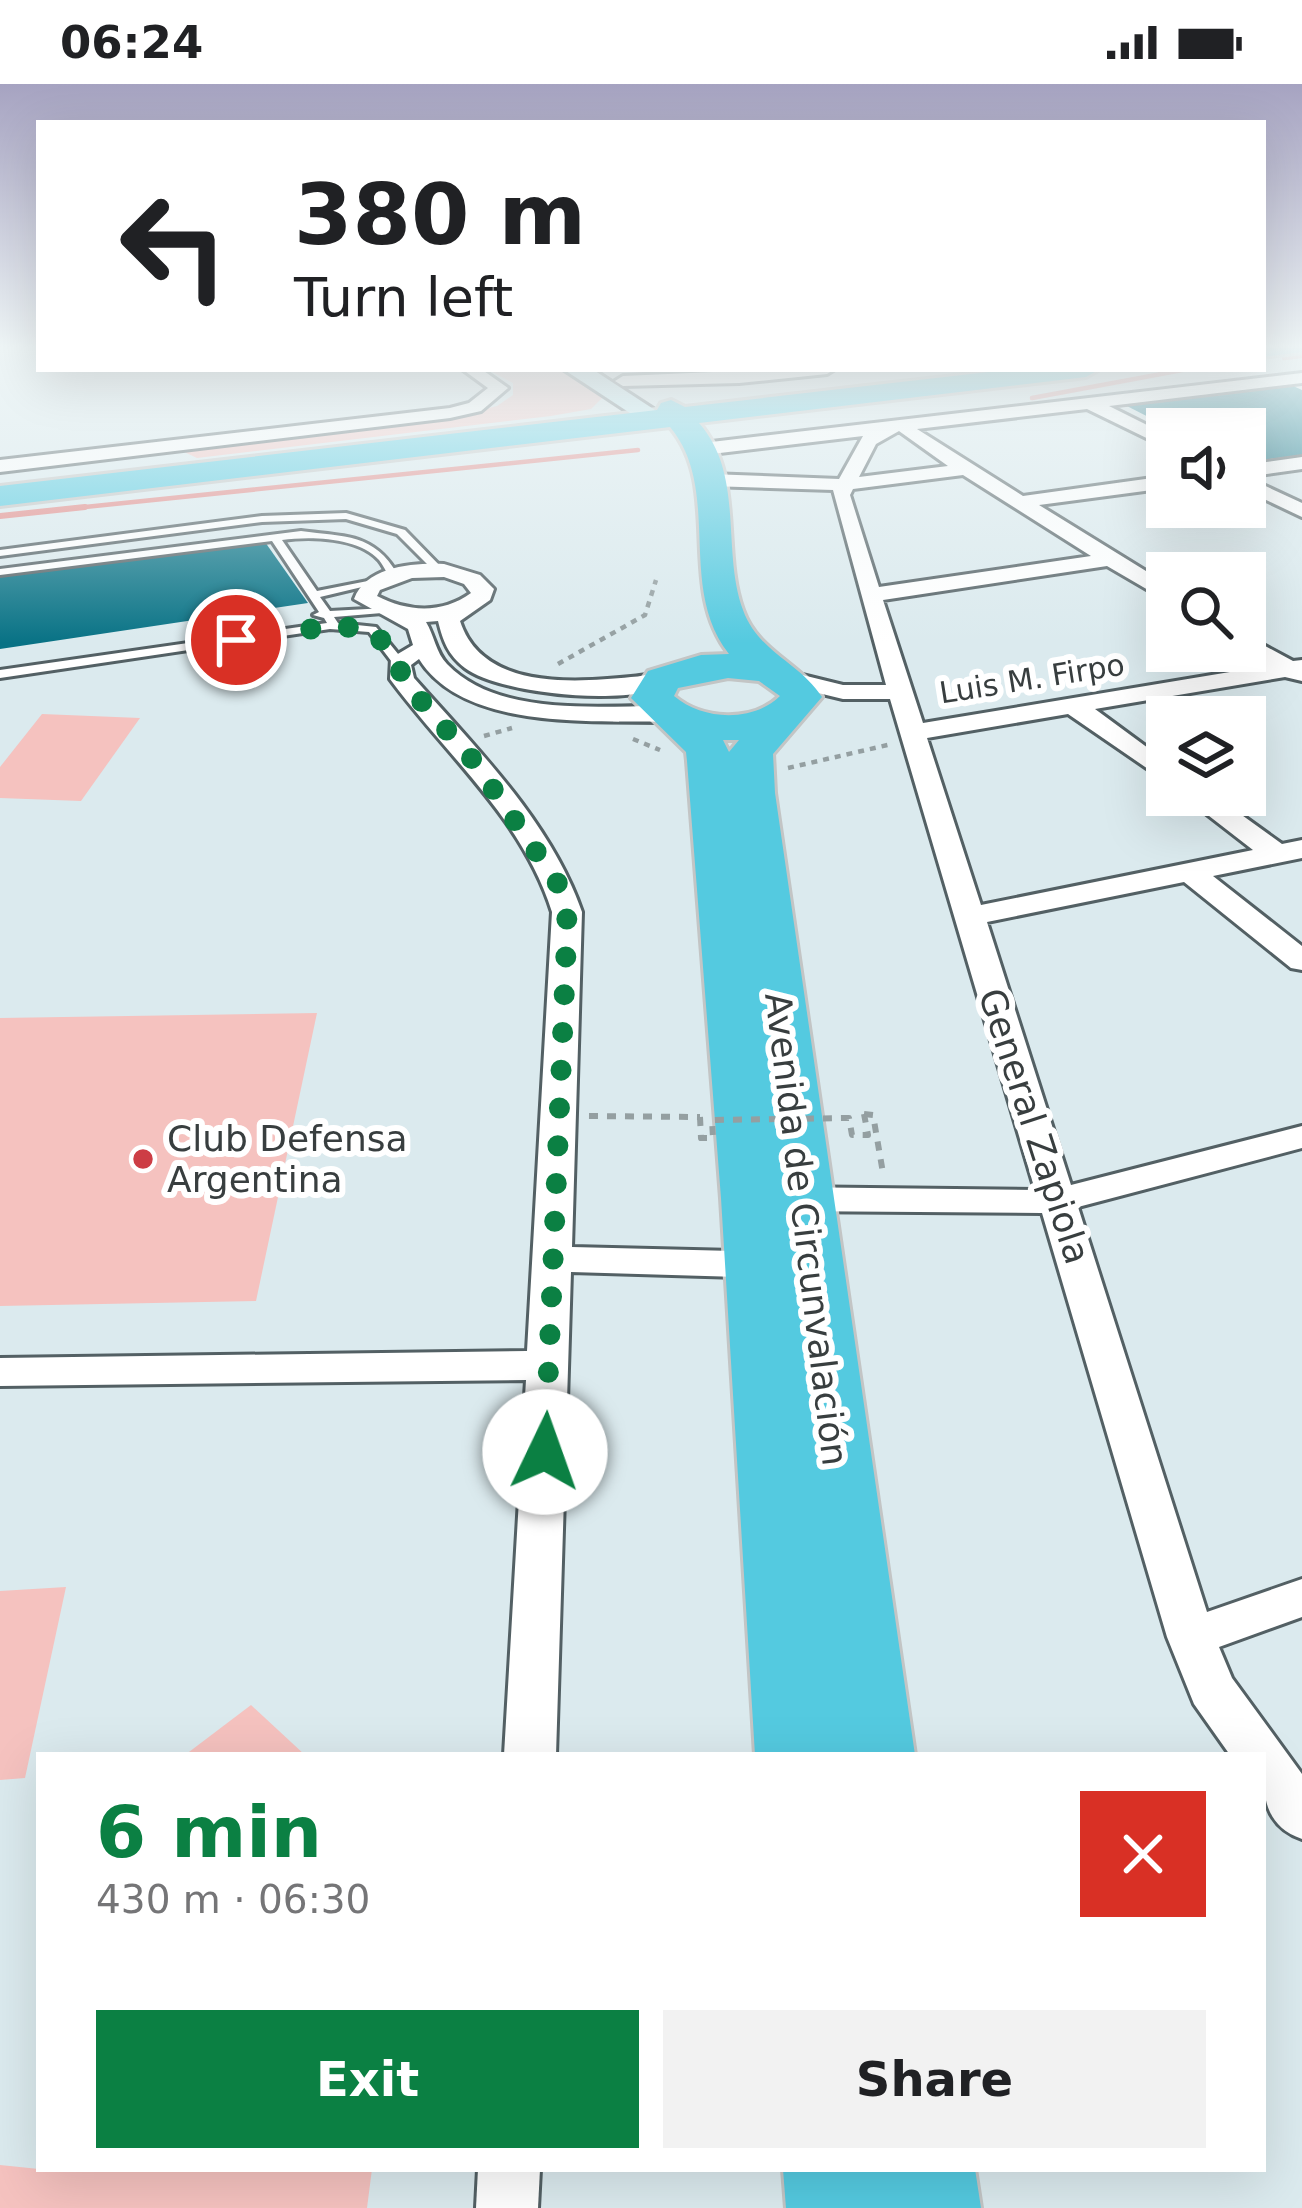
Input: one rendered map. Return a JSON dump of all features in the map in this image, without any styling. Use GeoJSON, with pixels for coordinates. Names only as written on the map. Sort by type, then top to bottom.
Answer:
{"type":"FeatureCollection","features":[{"type":"Feature","properties":{"kind":"highway"},"geometry":{"type":"LineString","coordinates":[[0,486],[383,444]]}},
{"type":"Feature","properties":{"kind":"highway"},"geometry":{"type":"LineString","coordinates":[[0,496],[413,444]]}},
{"type":"Feature","properties":{"kind":"highway"},"geometry":{"type":"LineString","coordinates":[[662,444],[694,638],[668,697]]}},
{"type":"Feature","properties":{"kind":"highway"},"geometry":{"type":"LineString","coordinates":[[669,444],[713,554],[729,629],[742,650],[784,693]]}},
{"type":"Feature","properties":{"kind":"highway"},"geometry":{"type":"LineString","coordinates":[[668,697],[724,665],[784,693]]}},
{"type":"Feature","properties":{"kind":"highway"},"geometry":{"type":"LineString","coordinates":[[668,697],[742,727],[784,693]]}},
{"type":"Feature","properties":{"kind":"highway","name":"Avenida de Circunvalación"},"geometry":{"type":"LineString","coordinates":[[784,693],[756,743],[750,766],[783,1265],[798,1752]]}},
{"type":"Feature","properties":{"kind":"highway","name":"Avenida de Circunvalación"},"geometry":{"type":"LineString","coordinates":[[668,697],[706,748],[709,761],[778,1198]]}},
{"type":"Feature","properties":{"kind":"highway","name":"Avenida de Circunvalación"},"geometry":{"type":"LineString","coordinates":[[783,1265],[871,1752]]}},
{"type":"Feature","properties":{"kind":"highway"},"geometry":{"type":"LineString","coordinates":[[834,2172],[838,2208]]}},
{"type":"Feature","properties":{"kind":"highway"},"geometry":{"type":"LineString","coordinates":[[925,2172],[929,2208]]}},
{"type":"Feature","properties":{"kind":"street"},"geometry":{"type":"LineString","coordinates":[[0,466],[190,444]]}},
{"type":"Feature","properties":{"kind":"street"},"geometry":{"type":"LineString","coordinates":[[731,444],[842,485],[967,469]]}},
{"type":"Feature","properties":{"kind":"street"},"geometry":{"type":"LineString","coordinates":[[842,485],[866,444]]}},
{"type":"Feature","properties":{"kind":"street"},"geometry":{"type":"LineString","coordinates":[[926,444],[1146,581]]}},
{"type":"Feature","properties":{"kind":"street"},"geometry":{"type":"LineString","coordinates":[[151,449],[185,465]]}},
{"type":"Feature","properties":{"kind":"street"},"geometry":{"type":"LineString","coordinates":[[1266,468],[1302,464]]}},
{"type":"Feature","properties":{"kind":"street","name":"General Zapiola"},"geometry":{"type":"LineString","coordinates":[[842,485],[840,494],[968,917],[1191,1637],[1212,1689],[1257,1752]]}},
{"type":"Feature","properties":{"kind":"street"},"geometry":{"type":"LineString","coordinates":[[1020,502],[1146,485]]}},
{"type":"Feature","properties":{"kind":"street"},"geometry":{"type":"LineString","coordinates":[[1266,493],[1302,511]]}},
{"type":"Feature","properties":{"kind":"street"},"geometry":{"type":"LineString","coordinates":[[871,595],[1111,559]]}},
{"type":"Feature","properties":{"kind":"street"},"geometry":{"type":"LineString","coordinates":[[389,612],[457,610],[476,602],[483,589],[470,577],[440,571],[386,578],[364,592],[365,599],[422,630],[402,679],[473,760],[564,895],[560,1116],[530,1752]]}},
{"type":"Feature","properties":{"kind":"street"},"geometry":{"type":"LineString","coordinates":[[457,610],[449,621],[454,642],[494,674],[553,687],[668,697]]}},
{"type":"Feature","properties":{"kind":"street"},"geometry":{"type":"LineString","coordinates":[[1266,653],[1298,671]]}},
{"type":"Feature","properties":{"kind":"street"},"geometry":{"type":"LineString","coordinates":[[412,657],[501,702],[557,710],[668,697]]}},
{"type":"Feature","properties":{"kind":"street","name":"Luis M. Firpo"},"geometry":{"type":"LineString","coordinates":[[915,732],[1298,671]]}},
{"type":"Feature","properties":{"kind":"street"},"geometry":{"type":"LineString","coordinates":[[784,693],[824,697],[902,692]]}},
{"type":"Feature","properties":{"kind":"street"},"geometry":{"type":"LineString","coordinates":[[444,726],[501,702]]}},
{"type":"Feature","properties":{"kind":"street"},"geometry":{"type":"LineString","coordinates":[[1074,706],[1146,759]]}},
{"type":"Feature","properties":{"kind":"street"},"geometry":{"type":"LineString","coordinates":[[1231,816],[1289,851]]}},
{"type":"Feature","properties":{"kind":"street"},"geometry":{"type":"LineString","coordinates":[[968,917],[1289,851]]}},
{"type":"Feature","properties":{"kind":"street"},"geometry":{"type":"LineString","coordinates":[[1188,871],[1302,961]]}},
{"type":"Feature","properties":{"kind":"street"},"geometry":{"type":"LineString","coordinates":[[778,1198],[1059,1200],[1302,1137]]}},
{"type":"Feature","properties":{"kind":"street"},"geometry":{"type":"LineString","coordinates":[[554,1258],[783,1265]]}},
{"type":"Feature","properties":{"kind":"street"},"geometry":{"type":"LineString","coordinates":[[0,1372],[550,1365]]}},
{"type":"Feature","properties":{"kind":"street"},"geometry":{"type":"LineString","coordinates":[[1191,1637],[1302,1598]]}},
{"type":"Feature","properties":{"kind":"street","name":"General Zapiola"},"geometry":{"type":"LineString","coordinates":[[1266,1765],[1302,1816]]}},
{"type":"Feature","properties":{"kind":"street"},"geometry":{"type":"LineString","coordinates":[[507,2208],[509,2172]]}},
{"type":"Feature","properties":{"kind":"lane"},"geometry":{"type":"LineString","coordinates":[[0,553],[262,518],[346,516],[401,532],[440,571]]}},
{"type":"Feature","properties":{"kind":"lane"},"geometry":{"type":"LineString","coordinates":[[0,572],[274,536],[320,535],[359,542],[382,556],[386,578],[313,596]]}},
{"type":"Feature","properties":{"kind":"lane"},"geometry":{"type":"LineString","coordinates":[[274,536],[328,620]]}},
{"type":"Feature","properties":{"kind":"lane"},"geometry":{"type":"LineString","coordinates":[[0,662],[389,612]]}},
{"type":"Feature","properties":{"kind":"lane"},"geometry":{"type":"LineString","coordinates":[[0,674],[328,620],[372,629],[412,657]]}},
{"type":"Feature","properties":{"kind":"path"},"geometry":{"type":"LineString","coordinates":[[560,1116],[700,1117],[701,1138],[713,1138],[712,1120],[849,1118],[852,1135],[868,1135],[864,1114],[873,1115],[888,1202]]}},
{"type":"Feature","properties":{"kind":"shaded area"},"geometry":{"type":"Polygon","coordinates":[[[231,444],[314,444],[197,458],[180,450],[231,444]]]}},
{"type":"Feature","properties":{"kind":"shaded area"},"geometry":{"type":"Polygon","coordinates":[[[42,714],[140,718],[81,801],[0,798],[0,767],[42,714]]]}},
{"type":"Feature","properties":{"kind":"shaded area","name":"Club Defensa Argentina"},"geometry":{"type":"Polygon","coordinates":[[[317,1013],[256,1301],[0,1306],[0,1018],[317,1013]]]}},
{"type":"Feature","properties":{"kind":"shaded area"},"geometry":{"type":"Polygon","coordinates":[[[66,1587],[25,1778],[0,1780],[0,1591],[66,1587]]]}},
{"type":"Feature","properties":{"kind":"shaded area"},"geometry":{"type":"Polygon","coordinates":[[[251,1705],[302,1752],[189,1752],[251,1705]]]}},
{"type":"Feature","properties":{"kind":"shaded area"},"geometry":{"type":"Polygon","coordinates":[[[0,2165],[36,2172],[372,2172],[367,2208],[0,2208],[0,2165]]]}},
{"type":"Feature","properties":{"kind":"building"},"geometry":{"type":"Polygon","coordinates":[[[1266,444],[1302,444],[1302,455],[1266,459],[1266,444]]]}},
{"type":"Feature","properties":{"kind":"building"},"geometry":{"type":"Polygon","coordinates":[[[265,542],[308,603],[0,649],[0,577],[265,542]]]}},
{"type":"Feature","properties":{"kind":"waterway"},"geometry":{"type":"LineString","coordinates":[[81,507],[638,450]]}},
{"type":"Feature","properties":{"kind":"waterway"},"geometry":{"type":"LineString","coordinates":[[0,516],[81,507]]}},
{"type":"Feature","properties":{"kind":"waterway"},"geometry":{"type":"LineString","coordinates":[[56,510],[81,507]]}},
{"type":"Feature","properties":{"kind":"place","name":"Club Defensa Argentina"},"geometry":{"type":"Point","coordinates":[143,1159]}},
{"type":"Feature","properties":{"kind":"route"},"geometry":{"type":"LineString","coordinates":[[236,640],[331,626],[372,629],[399,663],[402,679],[473,760],[564,895],[566,952],[545,1452]]}}]}
